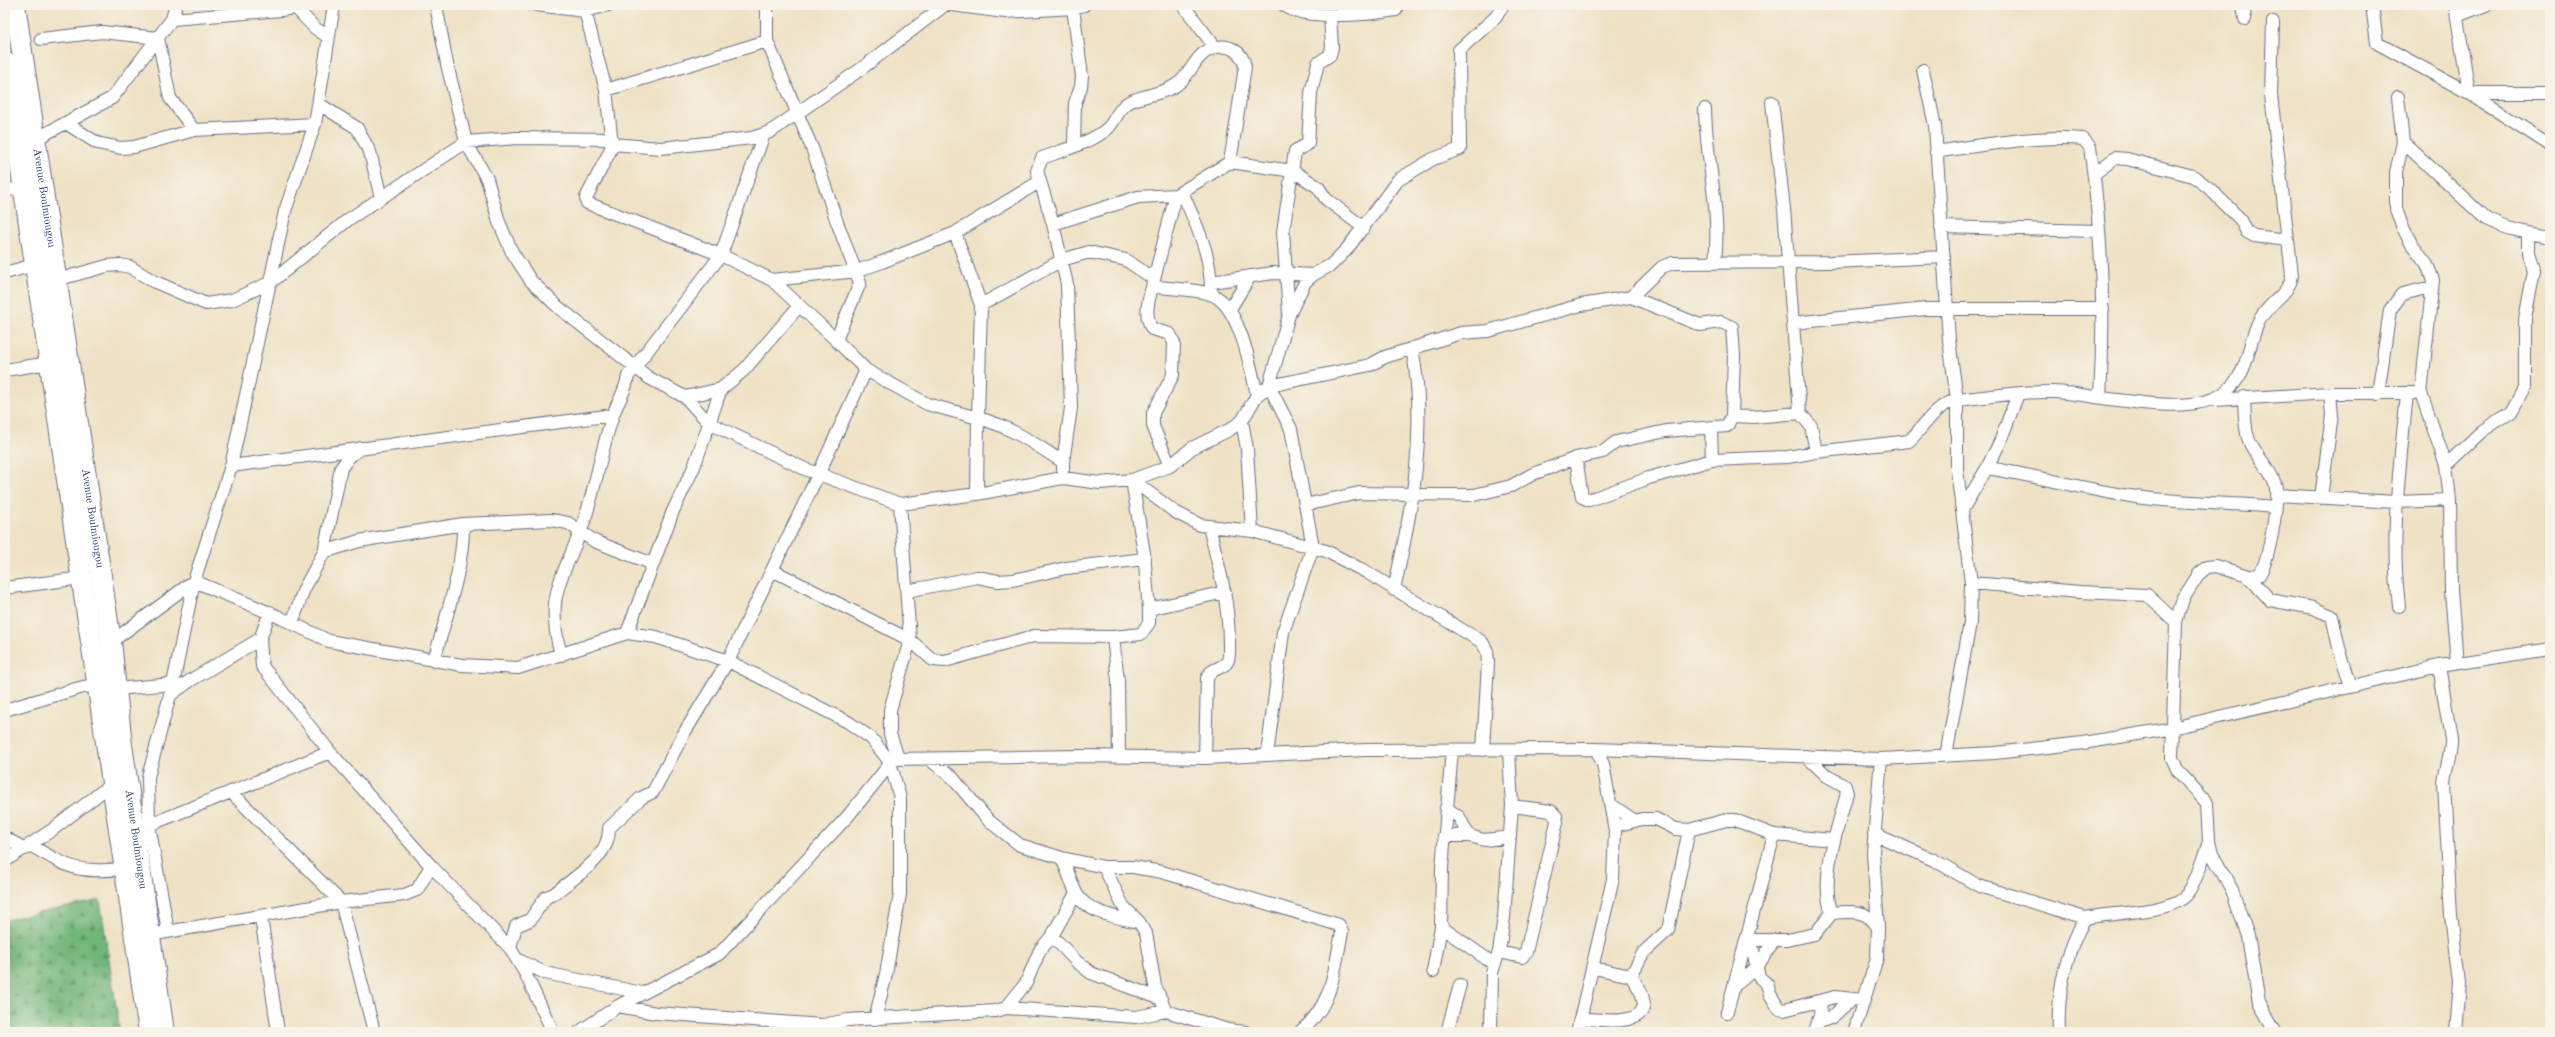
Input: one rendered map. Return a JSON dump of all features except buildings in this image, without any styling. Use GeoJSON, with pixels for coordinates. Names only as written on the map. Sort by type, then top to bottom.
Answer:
{"type":"FeatureCollection","features":[{"type":"Feature","properties":{"kind":"highway","name":"Avenue Boulmiougou"},"geometry":{"type":"LineString","coordinates":[[15,5],[34,140],[111,642],[108,687],[113,783],[149,1032]]}},
{"type":"Feature","properties":{"kind":"highway","name":"Avenue Boulmiougou"},"geometry":{"type":"LineString","coordinates":[[5,62],[14,189],[34,265],[82,578],[108,687],[159,933],[164,1032]]}},
{"type":"Feature","properties":{"kind":"street"},"geometry":{"type":"LineString","coordinates":[[34,140],[112,98],[172,19],[176,5]]}},
{"type":"Feature","properties":{"kind":"street"},"geometry":{"type":"LineString","coordinates":[[334,5],[315,124],[285,211],[231,466],[194,581],[173,684],[148,777],[149,826],[159,933],[261,917],[341,902],[411,893],[421,886],[431,866]]}},
{"type":"Feature","properties":{"kind":"street"},"geometry":{"type":"LineString","coordinates":[[436,5],[447,64],[466,142],[487,179],[499,222],[512,252],[531,281],[558,307],[649,378],[685,397],[708,423],[805,470],[819,473],[900,504],[977,494],[1063,478],[1100,483],[1132,480],[1170,466],[1192,448],[1229,430],[1242,421],[1257,395],[1269,386],[1370,365],[1412,348],[1461,333],[1488,331],[1581,305],[1631,297],[1700,325],[1721,322],[1732,327],[1734,355],[1732,416],[1726,426],[1666,431],[1616,442],[1603,452],[1576,458],[1533,474],[1511,486],[1474,495],[1413,493],[1359,494],[1305,504]]}},
{"type":"Feature","properties":{"kind":"street"},"geometry":{"type":"LineString","coordinates":[[536,5],[585,11],[608,5]]}},
{"type":"Feature","properties":{"kind":"street"},"geometry":{"type":"LineString","coordinates":[[767,5],[767,41],[812,148],[837,222],[857,271],[860,283],[857,294],[846,313],[836,340]]}},
{"type":"Feature","properties":{"kind":"street"},"geometry":{"type":"LineString","coordinates":[[1184,5],[1215,47]]}},
{"type":"Feature","properties":{"kind":"street"},"geometry":{"type":"LineString","coordinates":[[1284,5],[1304,12],[1330,15],[1375,13],[1396,10]]}},
{"type":"Feature","properties":{"kind":"street"},"geometry":{"type":"LineString","coordinates":[[1267,755],[1283,632],[1313,547],[1291,429],[1269,386],[1289,314],[1305,282],[1313,274],[1331,265],[1364,228],[1398,180],[1433,159],[1460,149],[1459,50],[1496,17],[1503,5]]}},
{"type":"Feature","properties":{"kind":"street"},"geometry":{"type":"LineString","coordinates":[[2243,5],[2245,19]]}},
{"type":"Feature","properties":{"kind":"street"},"geometry":{"type":"LineString","coordinates":[[2372,5],[2377,43],[2469,93],[2550,145]]}},
{"type":"Feature","properties":{"kind":"street"},"geometry":{"type":"LineString","coordinates":[[2469,93],[2456,10],[2486,5]]}},
{"type":"Feature","properties":{"kind":"street"},"geometry":{"type":"LineString","coordinates":[[172,19],[281,10],[296,6],[315,28],[328,37]]}},
{"type":"Feature","properties":{"kind":"street"},"geometry":{"type":"LineString","coordinates":[[56,280],[107,266],[120,265],[130,267],[153,281],[206,304],[214,304],[232,300],[271,282],[349,219],[466,142],[517,138],[612,141],[661,148],[752,138],[764,134],[797,114],[944,6],[1005,12],[1079,7],[1082,76],[1081,87],[1075,104],[1074,145]]}},
{"type":"Feature","properties":{"kind":"street"},"geometry":{"type":"LineString","coordinates":[[585,11],[606,90],[612,141],[610,152],[586,198],[587,203],[721,255],[772,280],[866,370],[927,404],[999,423],[1063,462]]}},
{"type":"Feature","properties":{"kind":"street"},"geometry":{"type":"LineString","coordinates":[[1289,314],[1283,232],[1296,151],[1308,144],[1311,93],[1318,62],[1330,54],[1332,47],[1330,15]]}},
{"type":"Feature","properties":{"kind":"street"},"geometry":{"type":"LineString","coordinates":[[2211,400],[2224,393],[2245,368],[2260,317],[2289,286],[2292,275],[2272,95],[2273,22]]}},
{"type":"Feature","properties":{"kind":"street"},"geometry":{"type":"LineString","coordinates":[[41,39],[102,32],[158,38]]}},
{"type":"Feature","properties":{"kind":"street"},"geometry":{"type":"LineString","coordinates":[[158,38],[170,98],[194,130]]}},
{"type":"Feature","properties":{"kind":"street"},"geometry":{"type":"LineString","coordinates":[[606,90],[767,41]]}},
{"type":"Feature","properties":{"kind":"street"},"geometry":{"type":"LineString","coordinates":[[1063,478],[1063,462],[1072,408],[1067,284],[1053,224],[1039,182],[1037,171],[1042,158],[1098,137],[1110,126],[1117,113],[1128,102],[1167,89],[1180,82],[1196,60],[1205,51],[1215,47],[1232,48],[1240,53],[1244,60],[1230,162]]}},
{"type":"Feature","properties":{"kind":"street"},"geometry":{"type":"LineString","coordinates":[[1923,70],[1934,120],[1947,310],[1957,400],[1957,470],[1971,583],[1970,623],[1946,756]]}},
{"type":"Feature","properties":{"kind":"street"},"geometry":{"type":"LineString","coordinates":[[2469,93],[2550,93]]}},
{"type":"Feature","properties":{"kind":"street"},"geometry":{"type":"LineString","coordinates":[[2398,97],[2403,142],[2396,172],[2396,209],[2410,243],[2431,272],[2432,287],[2421,393],[2446,465],[2450,500],[2451,591],[2457,663]]}},
{"type":"Feature","properties":{"kind":"street"},"geometry":{"type":"LineString","coordinates":[[1772,102],[1788,262],[1800,413],[1811,426],[1816,452]]}},
{"type":"Feature","properties":{"kind":"street"},"geometry":{"type":"LineString","coordinates":[[319,104],[357,128],[370,152],[381,198]]}},
{"type":"Feature","properties":{"kind":"street"},"geometry":{"type":"LineString","coordinates":[[1704,109],[1712,197],[1717,220],[1715,261]]}},
{"type":"Feature","properties":{"kind":"street"},"geometry":{"type":"LineString","coordinates":[[66,123],[97,143],[121,148],[194,130],[315,124]]}},
{"type":"Feature","properties":{"kind":"street"},"geometry":{"type":"LineString","coordinates":[[561,655],[555,631],[554,603],[563,569],[581,531],[613,415],[626,388],[628,376],[721,255],[764,134]]}},
{"type":"Feature","properties":{"kind":"street"},"geometry":{"type":"LineString","coordinates":[[1936,152],[1984,144],[2083,139],[2090,147],[2102,251],[2103,309],[2100,397]]}},
{"type":"Feature","properties":{"kind":"street"},"geometry":{"type":"LineString","coordinates":[[2403,142],[2486,219],[2502,226],[2528,234],[2550,237]]}},
{"type":"Feature","properties":{"kind":"street"},"geometry":{"type":"LineString","coordinates":[[2094,174],[2115,158],[2127,159],[2192,176],[2209,188],[2241,220],[2247,232],[2254,236],[2288,240]]}},
{"type":"Feature","properties":{"kind":"street"},"geometry":{"type":"LineString","coordinates":[[1053,224],[1138,197],[1179,193],[1230,162],[1293,171],[1318,187],[1326,199],[1364,228]]}},
{"type":"Feature","properties":{"kind":"street"},"geometry":{"type":"LineString","coordinates":[[772,280],[857,271],[955,233],[1039,182]]}},
{"type":"Feature","properties":{"kind":"street"},"geometry":{"type":"LineString","coordinates":[[1179,193],[1206,246],[1212,282],[1211,294]]}},
{"type":"Feature","properties":{"kind":"street"},"geometry":{"type":"LineString","coordinates":[[1170,466],[1153,426],[1152,420],[1155,410],[1172,378],[1174,342],[1170,334],[1152,328],[1147,311],[1153,283],[1179,193]]}},
{"type":"Feature","properties":{"kind":"street"},"geometry":{"type":"LineString","coordinates":[[1941,227],[2099,230]]}},
{"type":"Feature","properties":{"kind":"street"},"geometry":{"type":"LineString","coordinates":[[955,233],[981,305],[977,494]]}},
{"type":"Feature","properties":{"kind":"street"},"geometry":{"type":"LineString","coordinates":[[2446,465],[2482,431],[2511,412],[2525,387],[2525,319],[2534,272],[2528,254],[2528,234]]}},
{"type":"Feature","properties":{"kind":"street"},"geometry":{"type":"LineString","coordinates":[[981,305],[1062,260],[1089,252],[1126,260],[1153,283],[1211,294],[1230,309],[1245,348],[1257,395]]}},
{"type":"Feature","properties":{"kind":"street"},"geometry":{"type":"LineString","coordinates":[[1631,297],[1662,267],[1673,263],[1715,261],[1788,262],[1944,257]]}},
{"type":"Feature","properties":{"kind":"street"},"geometry":{"type":"LineString","coordinates":[[5,273],[34,265]]}},
{"type":"Feature","properties":{"kind":"street"},"geometry":{"type":"LineString","coordinates":[[1212,282],[1250,276],[1285,273],[1313,274]]}},
{"type":"Feature","properties":{"kind":"street"},"geometry":{"type":"LineString","coordinates":[[1230,309],[1250,276]]}},
{"type":"Feature","properties":{"kind":"street"},"geometry":{"type":"LineString","coordinates":[[2378,394],[2390,310],[2402,294],[2432,287]]}},
{"type":"Feature","properties":{"kind":"street"},"geometry":{"type":"LineString","coordinates":[[627,633],[673,511],[694,467],[708,423],[721,390],[744,370],[799,306]]}},
{"type":"Feature","properties":{"kind":"street"},"geometry":{"type":"LineString","coordinates":[[1793,323],[1926,309],[2103,309]]}},
{"type":"Feature","properties":{"kind":"street"},"geometry":{"type":"LineString","coordinates":[[1394,590],[1413,493],[1419,428],[1416,379],[1412,348]]}},
{"type":"Feature","properties":{"kind":"street"},"geometry":{"type":"LineString","coordinates":[[5,370],[49,363]]}},
{"type":"Feature","properties":{"kind":"street"},"geometry":{"type":"LineString","coordinates":[[510,948],[516,926],[530,920],[546,897],[554,894],[599,857],[609,840],[609,828],[641,798],[653,792],[683,735],[728,661],[819,473],[866,370]]}},
{"type":"Feature","properties":{"kind":"street"},"geometry":{"type":"LineString","coordinates":[[685,397],[721,390]]}},
{"type":"Feature","properties":{"kind":"street"},"geometry":{"type":"LineString","coordinates":[[1576,458],[1582,497],[1589,500],[1649,478],[1712,460],[1788,457],[1816,452],[1909,441],[1939,408],[1948,402],[1957,400],[2053,392],[2179,406],[2211,400],[2330,392],[2378,394],[2421,393]]}},
{"type":"Feature","properties":{"kind":"street"},"geometry":{"type":"LineString","coordinates":[[2321,498],[2332,415],[2330,392]]}},
{"type":"Feature","properties":{"kind":"street"},"geometry":{"type":"LineString","coordinates":[[1962,510],[1987,468],[2000,442],[2018,394]]}},
{"type":"Feature","properties":{"kind":"street"},"geometry":{"type":"LineString","coordinates":[[2399,606],[2394,560],[2396,502],[2407,394]]}},
{"type":"Feature","properties":{"kind":"street"},"geometry":{"type":"LineString","coordinates":[[2244,397],[2245,422],[2252,446],[2267,466],[2276,501],[2265,567],[2259,575],[2248,576],[2215,566],[2207,568],[2199,574],[2183,599],[2176,622],[2172,758],[2178,771],[2208,803],[2208,841],[2212,854],[2232,890],[2248,936],[2259,1003],[2276,1032]]}},
{"type":"Feature","properties":{"kind":"street"},"geometry":{"type":"LineString","coordinates":[[1732,416],[1754,417],[1800,413]]}},
{"type":"Feature","properties":{"kind":"street"},"geometry":{"type":"LineString","coordinates":[[231,466],[363,447],[613,415]]}},
{"type":"Feature","properties":{"kind":"street"},"geometry":{"type":"LineString","coordinates":[[1242,421],[1247,449],[1252,531]]}},
{"type":"Feature","properties":{"kind":"street"},"geometry":{"type":"LineString","coordinates":[[1711,428],[1712,460]]}},
{"type":"Feature","properties":{"kind":"street"},"geometry":{"type":"LineString","coordinates":[[292,624],[304,589],[324,552],[341,468],[350,456],[363,447]]}},
{"type":"Feature","properties":{"kind":"street"},"geometry":{"type":"LineString","coordinates":[[1987,468],[2025,473],[2069,486],[2090,487],[2132,497],[2276,501],[2321,498],[2396,502],[2450,500]]}},
{"type":"Feature","properties":{"kind":"street"},"geometry":{"type":"LineString","coordinates":[[1132,480],[1192,522],[1209,527],[1252,531],[1313,547],[1341,559],[1482,642],[1487,651],[1483,750]]}},
{"type":"Feature","properties":{"kind":"street"},"geometry":{"type":"LineString","coordinates":[[772,570],[910,640],[933,660],[945,661],[1034,636],[1112,637],[1141,634],[1149,623],[1149,609],[1145,559],[1132,480]]}},
{"type":"Feature","properties":{"kind":"street"},"geometry":{"type":"LineString","coordinates":[[875,1019],[886,974],[900,894],[900,798],[890,734],[890,710],[910,640],[900,504]]}},
{"type":"Feature","properties":{"kind":"street"},"geometry":{"type":"LineString","coordinates":[[324,552],[359,541],[463,524],[551,520],[568,523],[594,541],[653,564]]}},
{"type":"Feature","properties":{"kind":"street"},"geometry":{"type":"LineString","coordinates":[[434,661],[460,561],[463,524]]}},
{"type":"Feature","properties":{"kind":"street"},"geometry":{"type":"LineString","coordinates":[[1205,758],[1207,679],[1210,672],[1224,665],[1229,658],[1229,628],[1225,592],[1209,527]]}},
{"type":"Feature","properties":{"kind":"street"},"geometry":{"type":"LineString","coordinates":[[907,591],[977,577],[998,581],[1013,580],[1066,568],[1145,559]]}},
{"type":"Feature","properties":{"kind":"street"},"geometry":{"type":"LineString","coordinates":[[2248,576],[2270,600],[2314,608],[2332,616],[2339,648],[2351,686]]}},
{"type":"Feature","properties":{"kind":"street"},"geometry":{"type":"LineString","coordinates":[[5,588],[82,578]]}},
{"type":"Feature","properties":{"kind":"street"},"geometry":{"type":"LineString","coordinates":[[111,642],[194,581]]}},
{"type":"Feature","properties":{"kind":"street"},"geometry":{"type":"LineString","coordinates":[[194,581],[270,612],[329,641],[434,661],[491,668],[518,668],[627,633],[656,637],[728,661],[848,722],[871,738],[894,760],[1119,757],[1205,758],[1347,750],[1509,751],[1596,749],[1881,759],[1946,756],[2083,743],[2172,728],[2439,666],[2550,649]]}},
{"type":"Feature","properties":{"kind":"street"},"geometry":{"type":"LineString","coordinates":[[1971,583],[2080,592],[2147,595],[2176,622]]}},
{"type":"Feature","properties":{"kind":"street"},"geometry":{"type":"LineString","coordinates":[[1149,609],[1225,592]]}},
{"type":"Feature","properties":{"kind":"street"},"geometry":{"type":"LineString","coordinates":[[270,612],[260,639],[262,666],[330,752],[431,866],[510,948],[517,959],[553,1032]]}},
{"type":"Feature","properties":{"kind":"street"},"geometry":{"type":"LineString","coordinates":[[1112,637],[1118,681],[1119,757]]}},
{"type":"Feature","properties":{"kind":"street"},"geometry":{"type":"LineString","coordinates":[[170,695],[191,680],[260,639]]}},
{"type":"Feature","properties":{"kind":"street"},"geometry":{"type":"LineString","coordinates":[[2439,666],[2452,749],[2445,771],[2444,783],[2452,922],[2459,983],[2455,1032]]}},
{"type":"Feature","properties":{"kind":"street"},"geometry":{"type":"LineString","coordinates":[[5,710],[83,687],[173,684]]}},
{"type":"Feature","properties":{"kind":"street"},"geometry":{"type":"LineString","coordinates":[[1577,1032],[1594,968],[1614,879],[1614,826],[1603,764],[1596,749]]}},
{"type":"Feature","properties":{"kind":"street"},"geometry":{"type":"LineString","coordinates":[[1433,971],[1442,928],[1444,836],[1452,750]]}},
{"type":"Feature","properties":{"kind":"street"},"geometry":{"type":"LineString","coordinates":[[1491,1032],[1492,972],[1499,952],[1512,806],[1509,751]]}},
{"type":"Feature","properties":{"kind":"street"},"geometry":{"type":"LineString","coordinates":[[149,826],[232,794],[330,752]]}},
{"type":"Feature","properties":{"kind":"street"},"geometry":{"type":"LineString","coordinates":[[1806,756],[1827,776],[1845,786],[1847,793],[1834,840],[1827,883],[1828,903],[1832,913]]}},
{"type":"Feature","properties":{"kind":"street"},"geometry":{"type":"LineString","coordinates":[[929,759],[952,777],[989,821],[1020,845],[1062,858],[1104,867],[1133,868],[1162,872],[1339,925],[1342,932],[1328,999],[1311,1023],[1300,1032]]}},
{"type":"Feature","properties":{"kind":"street"},"geometry":{"type":"LineString","coordinates":[[1854,1032],[1858,1000],[1877,958],[1878,928],[1872,852],[1881,759]]}},
{"type":"Feature","properties":{"kind":"street"},"geometry":{"type":"LineString","coordinates":[[579,1032],[642,992],[719,954],[848,816],[894,760]]}},
{"type":"Feature","properties":{"kind":"street"},"geometry":{"type":"LineString","coordinates":[[5,861],[28,847],[113,783]]}},
{"type":"Feature","properties":{"kind":"street"},"geometry":{"type":"LineString","coordinates":[[232,794],[341,902],[374,1032]]}},
{"type":"Feature","properties":{"kind":"street"},"geometry":{"type":"LineString","coordinates":[[1610,804],[1634,821]]}},
{"type":"Feature","properties":{"kind":"street"},"geometry":{"type":"LineString","coordinates":[[1499,952],[1522,957],[1526,952],[1557,822],[1556,816],[1551,811],[1512,806]]}},
{"type":"Feature","properties":{"kind":"street"},"geometry":{"type":"LineString","coordinates":[[1446,808],[1459,817],[1469,836]]}},
{"type":"Feature","properties":{"kind":"street"},"geometry":{"type":"LineString","coordinates":[[1614,826],[1634,821],[1656,819],[1676,829],[1689,830],[1726,820],[1736,820],[1774,834],[1834,840]]}},
{"type":"Feature","properties":{"kind":"street"},"geometry":{"type":"LineString","coordinates":[[1631,976],[1643,953],[1668,930],[1689,830]]}},
{"type":"Feature","properties":{"kind":"street"},"geometry":{"type":"LineString","coordinates":[[1727,1012],[1774,834]]}},
{"type":"Feature","properties":{"kind":"street"},"geometry":{"type":"LineString","coordinates":[[1874,834],[1934,860],[1979,886],[2085,918],[2156,908],[2180,901],[2188,892],[2208,841]]}},
{"type":"Feature","properties":{"kind":"street"},"geometry":{"type":"LineString","coordinates":[[1444,836],[1469,836],[1485,840],[1510,837]]}},
{"type":"Feature","properties":{"kind":"street"},"geometry":{"type":"LineString","coordinates":[[5,838],[83,871],[125,869]]}},
{"type":"Feature","properties":{"kind":"street"},"geometry":{"type":"LineString","coordinates":[[1062,858],[1076,894],[1083,902],[1092,908],[1120,918],[1139,922]]}},
{"type":"Feature","properties":{"kind":"street"},"geometry":{"type":"LineString","coordinates":[[1104,867],[1123,906],[1139,922],[1146,933],[1155,986],[1166,1011]]}},
{"type":"Feature","properties":{"kind":"street"},"geometry":{"type":"LineString","coordinates":[[1006,1008],[1026,983],[1040,950],[1052,936],[1076,894]]}},
{"type":"Feature","properties":{"kind":"street"},"geometry":{"type":"LineString","coordinates":[[1747,940],[1787,940],[1815,934],[1832,913],[1847,910],[1858,912],[1874,919],[1878,928]]}},
{"type":"Feature","properties":{"kind":"street"},"geometry":{"type":"LineString","coordinates":[[261,917],[270,989],[278,1032]]}},
{"type":"Feature","properties":{"kind":"street"},"geometry":{"type":"LineString","coordinates":[[2059,1032],[2060,999],[2066,967],[2073,942],[2085,918]]}},
{"type":"Feature","properties":{"kind":"street"},"geometry":{"type":"LineString","coordinates":[[1442,928],[1494,964]]}},
{"type":"Feature","properties":{"kind":"street"},"geometry":{"type":"LineString","coordinates":[[1052,936],[1088,971],[1161,999]]}},
{"type":"Feature","properties":{"kind":"street"},"geometry":{"type":"LineString","coordinates":[[1747,940],[1753,951],[1759,977],[1767,984],[1770,994],[1779,1009],[1784,1010],[1835,997],[1858,1000]]}},
{"type":"Feature","properties":{"kind":"street"},"geometry":{"type":"LineString","coordinates":[[1734,986],[1756,969],[1773,940]]}},
{"type":"Feature","properties":{"kind":"street"},"geometry":{"type":"LineString","coordinates":[[517,959],[545,973],[642,992]]}},
{"type":"Feature","properties":{"kind":"street"},"geometry":{"type":"LineString","coordinates":[[1581,1018],[1604,1021],[1635,1017],[1643,1007],[1643,998],[1631,976],[1594,968]]}},
{"type":"Feature","properties":{"kind":"street"},"geometry":{"type":"LineString","coordinates":[[1447,1032],[1460,985]]}},
{"type":"Feature","properties":{"kind":"street"},"geometry":{"type":"LineString","coordinates":[[1816,1027],[1858,1000]]}},
{"type":"Feature","properties":{"kind":"street"},"geometry":{"type":"LineString","coordinates":[[1816,1027],[1821,1001]]}},
{"type":"Feature","properties":{"kind":"street"},"geometry":{"type":"LineString","coordinates":[[618,1006],[656,1013],[823,1025],[848,1020],[980,1013],[1006,1008],[1136,1017],[1166,1011],[1228,1030],[1246,1032]]}},
{"type":"Feature","properties":{"kind":"green space"},"geometry":{"type":"Polygon","coordinates":[[[100,900],[120,1032],[5,1032],[5,920],[100,900]]]}}]}
